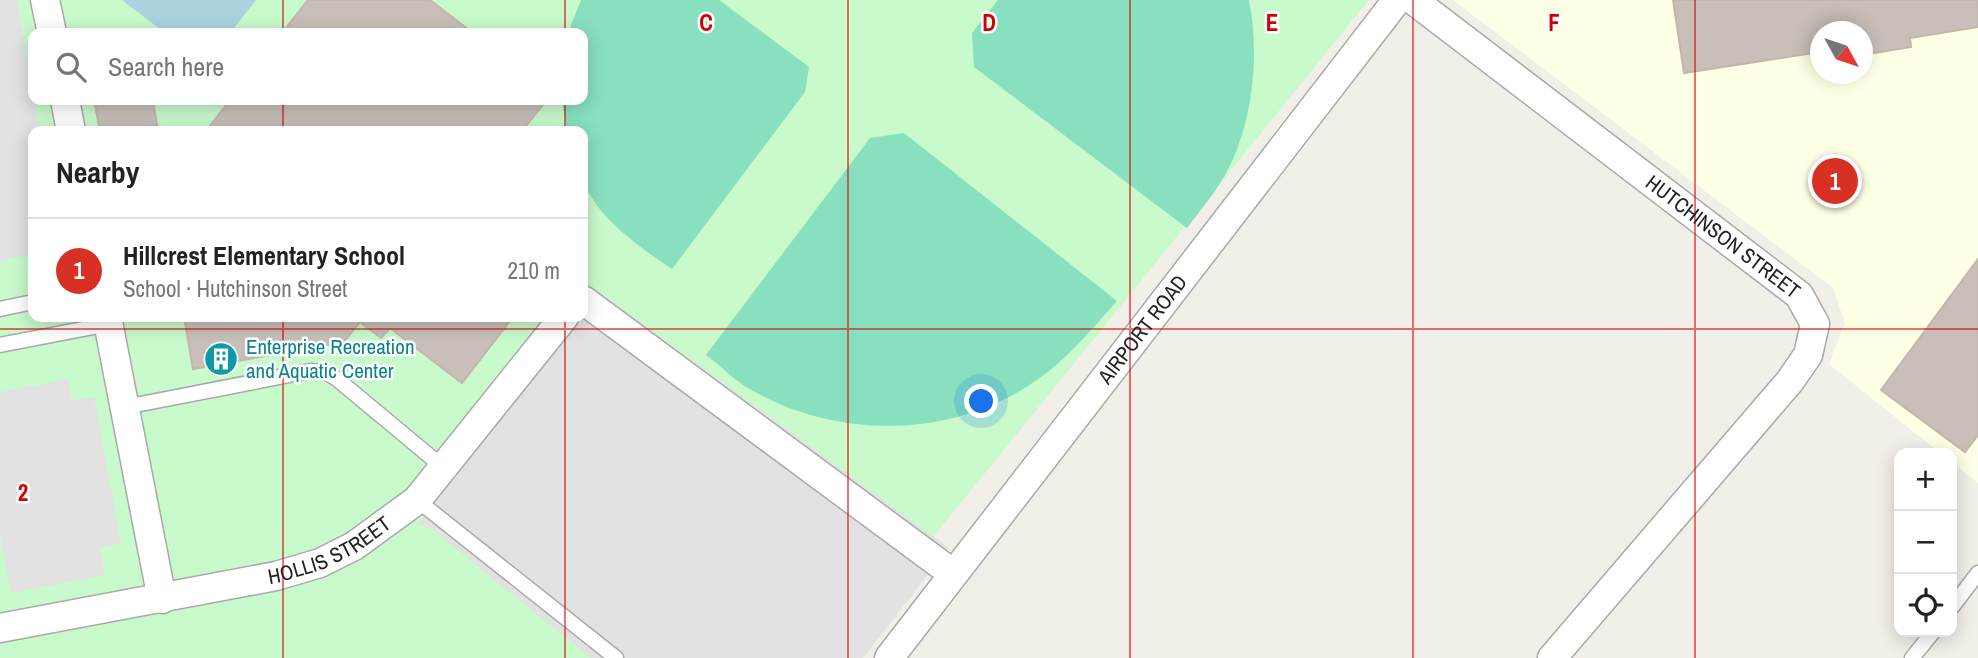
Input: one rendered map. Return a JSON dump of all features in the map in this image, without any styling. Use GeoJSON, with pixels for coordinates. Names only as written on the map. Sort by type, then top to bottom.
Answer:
{"type":"FeatureCollection","features":[{"type":"Feature","properties":{"kind":"street"},"geometry":{"type":"LineString","coordinates":[[45,0],[51,28]]}},
{"type":"Feature","properties":{"kind":"street","name":"AIRPORT ROAD"},"geometry":{"type":"LineString","coordinates":[[888,658],[1397,0]]}},
{"type":"Feature","properties":{"kind":"street","name":"HUTCHINSON STREET"},"geometry":{"type":"LineString","coordinates":[[1413,0],[1799,295],[1815,324],[1808,355],[1790,381],[1552,658]]}},
{"type":"Feature","properties":{"kind":"street"},"geometry":{"type":"LineString","coordinates":[[66,105],[70,126]]}},
{"type":"Feature","properties":{"kind":"street"},"geometry":{"type":"LineString","coordinates":[[588,304],[952,573]]}},
{"type":"Feature","properties":{"kind":"street"},"geometry":{"type":"LineString","coordinates":[[108,322],[162,599]]}},
{"type":"Feature","properties":{"kind":"street","name":"HOLLIS STREET"},"geometry":{"type":"LineString","coordinates":[[0,628],[276,576],[320,563],[382,527],[417,500],[560,322]]}},
{"type":"Feature","properties":{"kind":"lane"},"geometry":{"type":"LineString","coordinates":[[0,309],[28,304]]}},
{"type":"Feature","properties":{"kind":"lane"},"geometry":{"type":"LineString","coordinates":[[0,345],[99,322]]}},
{"type":"Feature","properties":{"kind":"lane"},"geometry":{"type":"LineString","coordinates":[[125,407],[310,371],[325,372],[444,468]]}},
{"type":"Feature","properties":{"kind":"lane"},"geometry":{"type":"LineString","coordinates":[[417,500],[616,658]]}},
{"type":"Feature","properties":{"kind":"lane"},"geometry":{"type":"LineString","coordinates":[[1957,600],[1978,573]]}},
{"type":"Feature","properties":{"kind":"lane"},"geometry":{"type":"LineString","coordinates":[[1912,658],[1929,637]]}},
{"type":"Feature","properties":{"kind":"shaded area"},"geometry":{"type":"Polygon","coordinates":[[[0,0],[17,0],[28,66],[28,105],[35,105],[38,126],[28,126],[28,255],[0,261],[0,0]]]}},
{"type":"Feature","properties":{"kind":"shaded area"},"geometry":{"type":"Polygon","coordinates":[[[1453,0],[1978,0],[1978,483],[1957,466],[1957,448],[1934,448],[1829,364],[1845,323],[1833,288],[1453,0]]]}},
{"type":"Feature","properties":{"kind":"shaded area"},"geometry":{"type":"Polygon","coordinates":[[[599,292],[949,548],[863,658],[591,658],[433,530],[418,524],[576,322],[588,322],[588,306],[599,292]]]}},
{"type":"Feature","properties":{"kind":"shaded area"},"geometry":{"type":"Polygon","coordinates":[[[68,379],[72,401],[94,397],[121,543],[100,547],[105,575],[11,593],[0,535],[0,392],[68,379]]]}},
{"type":"Feature","properties":{"kind":"green space"},"geometry":{"type":"Polygon","coordinates":[[[0,0],[1369,0],[835,658],[0,658],[0,0]]]}},
{"type":"Feature","properties":{"kind":"green space"},"geometry":{"type":"Polygon","coordinates":[[[581,0],[719,0],[809,67],[805,92],[672,269],[618,229],[588,191],[588,126],[566,126],[563,105],[588,105],[588,28],[570,28],[581,0]]]}},
{"type":"Feature","properties":{"kind":"green space"},"geometry":{"type":"Polygon","coordinates":[[[998,0],[1249,0],[1254,66],[1242,135],[1225,175],[1187,228],[974,67],[972,33],[998,0]]]}},
{"type":"Feature","properties":{"kind":"green space"},"geometry":{"type":"Polygon","coordinates":[[[904,133],[1117,301],[1050,370],[1016,393],[980,410],[942,421],[902,426],[862,425],[822,418],[784,406],[748,388],[706,355],[870,138],[904,133]]]}},
{"type":"Feature","properties":{"kind":"water"},"geometry":{"type":"Polygon","coordinates":[[[122,0],[256,0],[234,28],[158,28],[122,0]]]}},
{"type":"Feature","properties":{"kind":"building"},"geometry":{"type":"Polygon","coordinates":[[[308,0],[430,0],[466,28],[286,28],[308,0]]]}},
{"type":"Feature","properties":{"kind":"building"},"geometry":{"type":"Polygon","coordinates":[[[1673,0],[1978,0],[1978,27],[1910,38],[1911,47],[1873,53],[1873,21],[1810,21],[1810,54],[1684,73],[1673,0]]]}},
{"type":"Feature","properties":{"kind":"building"},"geometry":{"type":"Polygon","coordinates":[[[95,105],[154,105],[157,125],[99,126],[95,105]]]}},
{"type":"Feature","properties":{"kind":"building"},"geometry":{"type":"Polygon","coordinates":[[[226,105],[543,105],[526,126],[210,126],[226,105]]]}},
{"type":"Feature","properties":{"kind":"building"},"geometry":{"type":"Polygon","coordinates":[[[1978,259],[1978,435],[1965,452],[1881,390],[1978,259]]]}},
{"type":"Feature","properties":{"kind":"building","name":"Enterprise Recreation and Aquatic Center"},"geometry":{"type":"Polygon","coordinates":[[[185,322],[360,322],[339,348],[333,344],[193,369],[185,322]]]}},
{"type":"Feature","properties":{"kind":"building","name":"Enterprise Recreation and Aquatic Center"},"geometry":{"type":"Polygon","coordinates":[[[360,322],[509,322],[462,383],[390,328],[381,338],[360,322]]]}},
{"type":"Feature","properties":{"kind":"place","name":"Hillcrest Elementary School"},"geometry":{"type":"Point","coordinates":[1835,181]}},
{"type":"Feature","properties":{"kind":"place","name":"Enterprise Recreation and Aquatic Center"},"geometry":{"type":"Point","coordinates":[221,359]}}]}
